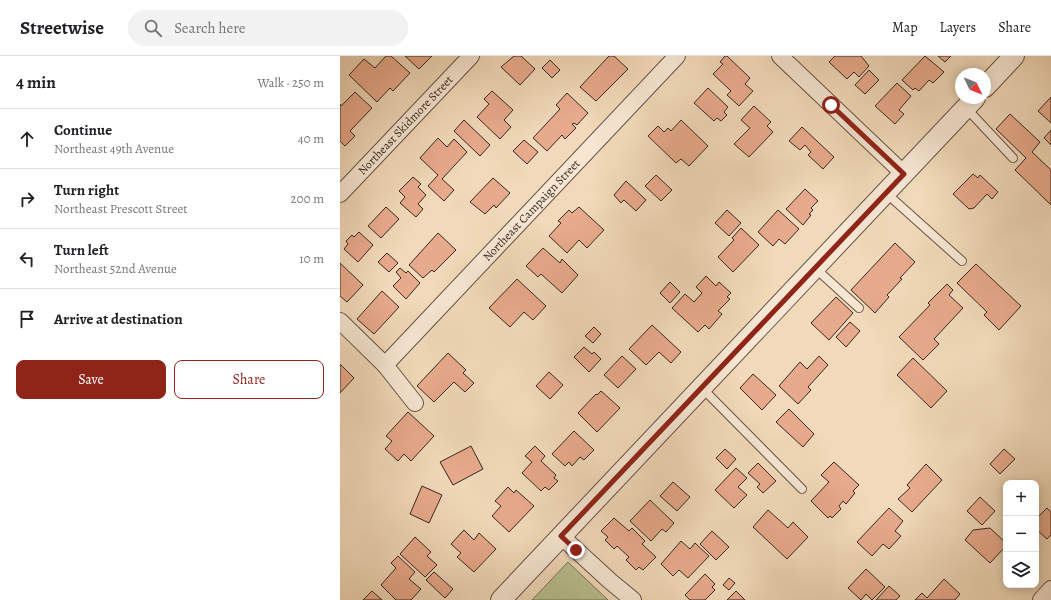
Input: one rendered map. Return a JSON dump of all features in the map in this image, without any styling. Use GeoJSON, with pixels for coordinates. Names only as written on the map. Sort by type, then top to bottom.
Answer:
{"type":"FeatureCollection","features":[{"type":"Feature","properties":{"kind":"street","name":"Northeast Skidmore Street"},"geometry":{"type":"LineString","coordinates":[[340,194],[470,56]]}},
{"type":"Feature","properties":{"kind":"street","name":"Northeast Campaign Street"},"geometry":{"type":"LineString","coordinates":[[385,365],[677,56]]}},
{"type":"Feature","properties":{"kind":"street"},"geometry":{"type":"LineString","coordinates":[[780,56],[904,174]]}},
{"type":"Feature","properties":{"kind":"street"},"geometry":{"type":"LineString","coordinates":[[991,81],[1014,56]]}},
{"type":"Feature","properties":{"kind":"street"},"geometry":{"type":"LineString","coordinates":[[501,600],[969,104]]}},
{"type":"Feature","properties":{"kind":"street"},"geometry":{"type":"LineString","coordinates":[[340,321],[385,365],[415,403]]}},
{"type":"Feature","properties":{"kind":"street"},"geometry":{"type":"LineString","coordinates":[[561,536],[610,581],[634,600]]}},
{"type":"Feature","properties":{"kind":"street"},"geometry":{"type":"LineString","coordinates":[[1041,600],[1051,589]]}},
{"type":"Feature","properties":{"kind":"lane"},"geometry":{"type":"LineString","coordinates":[[971,104],[1013,158]]}},
{"type":"Feature","properties":{"kind":"lane"},"geometry":{"type":"LineString","coordinates":[[886,193],[962,261]]}},
{"type":"Feature","properties":{"kind":"lane"},"geometry":{"type":"LineString","coordinates":[[815,268],[859,308]]}},
{"type":"Feature","properties":{"kind":"lane"},"geometry":{"type":"LineString","coordinates":[[701,388],[802,489]]}},
{"type":"Feature","properties":{"kind":"green space"},"geometry":{"type":"Polygon","coordinates":[[[568,562],[608,600],[532,600],[568,562]]]}},
{"type":"Feature","properties":{"kind":"building"},"geometry":{"type":"Polygon","coordinates":[[[386,56],[391,56],[410,73],[393,91],[390,88],[377,102],[349,75],[364,59],[375,68],[386,56]]]}},
{"type":"Feature","properties":{"kind":"building"},"geometry":{"type":"Polygon","coordinates":[[[405,56],[432,56],[419,69],[405,56]]]}},
{"type":"Feature","properties":{"kind":"building"},"geometry":{"type":"Polygon","coordinates":[[[514,56],[521,56],[535,69],[520,85],[501,67],[514,56]]]}},
{"type":"Feature","properties":{"kind":"building"},"geometry":{"type":"Polygon","coordinates":[[[609,56],[614,56],[628,69],[596,101],[580,87],[609,56]]]}},
{"type":"Feature","properties":{"kind":"building"},"geometry":{"type":"Polygon","coordinates":[[[725,56],[727,56],[750,78],[745,84],[753,91],[739,106],[727,95],[731,91],[713,74],[723,64],[720,62],[725,56]]]}},
{"type":"Feature","properties":{"kind":"building"},"geometry":{"type":"Polygon","coordinates":[[[835,56],[861,56],[869,66],[859,77],[854,72],[847,79],[829,62],[835,56]]]}},
{"type":"Feature","properties":{"kind":"building"},"geometry":{"type":"Polygon","coordinates":[[[925,56],[944,72],[933,83],[929,80],[919,91],[915,88],[913,90],[902,80],[925,56]]]}},
{"type":"Feature","properties":{"kind":"building"},"geometry":{"type":"Polygon","coordinates":[[[938,56],[951,56],[945,62],[938,56]]]}},
{"type":"Feature","properties":{"kind":"building"},"geometry":{"type":"Polygon","coordinates":[[[550,60],[560,70],[552,78],[542,68],[550,60]]]}},
{"type":"Feature","properties":{"kind":"building"},"geometry":{"type":"Polygon","coordinates":[[[869,70],[879,80],[865,94],[855,85],[869,70]]]}},
{"type":"Feature","properties":{"kind":"building"},"geometry":{"type":"Polygon","coordinates":[[[897,83],[911,96],[899,110],[904,114],[895,124],[875,106],[897,83]]]}},
{"type":"Feature","properties":{"kind":"building"},"geometry":{"type":"Polygon","coordinates":[[[708,88],[728,107],[724,112],[727,115],[721,121],[717,118],[714,121],[694,103],[708,88]]]}},
{"type":"Feature","properties":{"kind":"building"},"geometry":{"type":"Polygon","coordinates":[[[492,91],[513,110],[504,120],[511,127],[500,139],[477,117],[489,104],[484,99],[492,91]]]}},
{"type":"Feature","properties":{"kind":"building"},"geometry":{"type":"Polygon","coordinates":[[[355,92],[372,108],[350,131],[355,136],[345,146],[340,141],[340,104],[341,106],[355,92]]]}},
{"type":"Feature","properties":{"kind":"building"},"geometry":{"type":"Polygon","coordinates":[[[567,93],[588,113],[577,125],[574,123],[572,124],[576,128],[565,139],[562,135],[547,151],[533,138],[560,109],[556,105],[567,93]]]}},
{"type":"Feature","properties":{"kind":"building"},"geometry":{"type":"Polygon","coordinates":[[[1051,97],[1051,123],[1038,111],[1051,97]]]}},
{"type":"Feature","properties":{"kind":"building"},"geometry":{"type":"Polygon","coordinates":[[[754,106],[771,122],[767,126],[773,132],[749,157],[734,144],[750,128],[741,120],[754,106]]]}},
{"type":"Feature","properties":{"kind":"building"},"geometry":{"type":"Polygon","coordinates":[[[1010,114],[1040,142],[1032,152],[1051,170],[1051,205],[1015,170],[1026,158],[996,129],[1010,114]]]}},
{"type":"Feature","properties":{"kind":"building"},"geometry":{"type":"Polygon","coordinates":[[[464,120],[490,145],[480,156],[454,131],[464,120]]]}},
{"type":"Feature","properties":{"kind":"building"},"geometry":{"type":"Polygon","coordinates":[[[681,120],[708,146],[689,166],[681,159],[676,163],[648,136],[658,126],[664,132],[668,128],[671,131],[681,120]]]}},
{"type":"Feature","properties":{"kind":"building"},"geometry":{"type":"Polygon","coordinates":[[[802,127],[834,157],[823,169],[808,155],[811,152],[805,145],[800,150],[789,141],[802,127]]]}},
{"type":"Feature","properties":{"kind":"building"},"geometry":{"type":"Polygon","coordinates":[[[1051,130],[1051,145],[1044,138],[1051,130]]]}},
{"type":"Feature","properties":{"kind":"building"},"geometry":{"type":"Polygon","coordinates":[[[438,138],[447,147],[454,139],[467,152],[442,179],[454,190],[444,201],[428,186],[438,175],[420,158],[438,138]]]}},
{"type":"Feature","properties":{"kind":"building"},"geometry":{"type":"Polygon","coordinates":[[[524,140],[538,152],[527,164],[513,151],[524,140]]]}},
{"type":"Feature","properties":{"kind":"building"},"geometry":{"type":"Polygon","coordinates":[[[973,174],[978,178],[980,175],[998,192],[992,199],[987,194],[974,208],[969,209],[953,194],[973,174]]]}},
{"type":"Feature","properties":{"kind":"building"},"geometry":{"type":"Polygon","coordinates":[[[656,175],[672,190],[661,201],[645,186],[656,175]]]}},
{"type":"Feature","properties":{"kind":"building"},"geometry":{"type":"Polygon","coordinates":[[[413,177],[421,184],[418,187],[426,195],[418,204],[423,209],[416,217],[400,203],[405,197],[399,191],[413,177]]]}},
{"type":"Feature","properties":{"kind":"building"},"geometry":{"type":"Polygon","coordinates":[[[493,178],[510,193],[496,208],[494,205],[485,214],[470,202],[493,178]]]}},
{"type":"Feature","properties":{"kind":"building"},"geometry":{"type":"Polygon","coordinates":[[[626,181],[646,200],[636,211],[624,200],[621,203],[614,195],[626,181]]]}},
{"type":"Feature","properties":{"kind":"building"},"geometry":{"type":"Polygon","coordinates":[[[805,189],[818,201],[811,208],[813,210],[809,214],[811,215],[803,225],[786,209],[805,189]]]}},
{"type":"Feature","properties":{"kind":"building"},"geometry":{"type":"Polygon","coordinates":[[[386,207],[399,219],[381,238],[368,226],[386,207]]]}},
{"type":"Feature","properties":{"kind":"building"},"geometry":{"type":"Polygon","coordinates":[[[579,207],[604,230],[587,248],[579,240],[567,253],[549,236],[561,223],[558,221],[569,210],[572,213],[579,207]]]}},
{"type":"Feature","properties":{"kind":"building"},"geometry":{"type":"Polygon","coordinates":[[[727,210],[741,223],[729,236],[715,223],[727,210]]]}},
{"type":"Feature","properties":{"kind":"building"},"geometry":{"type":"Polygon","coordinates":[[[778,210],[799,229],[785,244],[779,239],[773,246],[758,232],[778,210]]]}},
{"type":"Feature","properties":{"kind":"building"},"geometry":{"type":"Polygon","coordinates":[[[741,228],[759,245],[733,272],[718,257],[734,240],[732,238],[741,228]]]}},
{"type":"Feature","properties":{"kind":"building"},"geometry":{"type":"Polygon","coordinates":[[[359,232],[373,245],[358,262],[344,249],[348,244],[346,241],[352,235],[354,237],[359,232]]]}},
{"type":"Feature","properties":{"kind":"building"},"geometry":{"type":"Polygon","coordinates":[[[438,233],[456,250],[434,272],[432,270],[423,278],[409,265],[438,233]]]}},
{"type":"Feature","properties":{"kind":"building"},"geometry":{"type":"Polygon","coordinates":[[[895,243],[915,262],[900,278],[902,279],[887,295],[889,297],[875,313],[851,290],[895,243]]]}},
{"type":"Feature","properties":{"kind":"building"},"geometry":{"type":"Polygon","coordinates":[[[543,248],[560,263],[562,259],[578,275],[562,293],[541,274],[538,277],[526,266],[543,248]]]}},
{"type":"Feature","properties":{"kind":"building"},"geometry":{"type":"Polygon","coordinates":[[[387,253],[398,263],[389,272],[378,262],[387,253]]]}},
{"type":"Feature","properties":{"kind":"building"},"geometry":{"type":"Polygon","coordinates":[[[340,263],[363,285],[347,302],[340,296],[340,263]]]}},
{"type":"Feature","properties":{"kind":"building"},"geometry":{"type":"Polygon","coordinates":[[[976,264],[1021,306],[999,330],[984,315],[987,312],[957,283],[976,264]]]}},
{"type":"Feature","properties":{"kind":"building"},"geometry":{"type":"Polygon","coordinates":[[[400,268],[406,273],[408,271],[420,283],[406,299],[393,286],[401,278],[396,272],[400,268]]]}},
{"type":"Feature","properties":{"kind":"building"},"geometry":{"type":"Polygon","coordinates":[[[706,276],[716,286],[719,282],[731,293],[727,297],[730,299],[718,311],[722,314],[709,329],[705,325],[698,332],[672,308],[685,294],[694,302],[702,293],[696,287],[706,276]]]}},
{"type":"Feature","properties":{"kind":"building"},"geometry":{"type":"Polygon","coordinates":[[[517,279],[546,306],[533,320],[524,312],[510,327],[489,308],[517,279]]]}},
{"type":"Feature","properties":{"kind":"building"},"geometry":{"type":"Polygon","coordinates":[[[670,282],[680,292],[670,303],[660,293],[670,282]]]}},
{"type":"Feature","properties":{"kind":"building"},"geometry":{"type":"Polygon","coordinates":[[[947,284],[953,290],[949,295],[963,308],[934,339],[939,344],[923,360],[899,337],[930,305],[928,303],[947,284]]]}},
{"type":"Feature","properties":{"kind":"building"},"geometry":{"type":"Polygon","coordinates":[[[382,291],[399,307],[374,334],[357,319],[382,291]]]}},
{"type":"Feature","properties":{"kind":"building"},"geometry":{"type":"Polygon","coordinates":[[[836,297],[853,313],[829,340],[811,323],[836,297]]]}},
{"type":"Feature","properties":{"kind":"building"},"geometry":{"type":"Polygon","coordinates":[[[850,322],[860,331],[846,347],[836,337],[850,322]]]}},
{"type":"Feature","properties":{"kind":"building"},"geometry":{"type":"Polygon","coordinates":[[[652,325],[681,352],[671,363],[659,352],[646,365],[629,349],[652,325]]]}},
{"type":"Feature","properties":{"kind":"building"},"geometry":{"type":"Polygon","coordinates":[[[594,327],[601,334],[593,343],[585,336],[594,327]]]}},
{"type":"Feature","properties":{"kind":"building"},"geometry":{"type":"Polygon","coordinates":[[[584,347],[592,354],[594,352],[601,359],[589,372],[574,357],[584,347]]]}},
{"type":"Feature","properties":{"kind":"building"},"geometry":{"type":"Polygon","coordinates":[[[448,353],[466,370],[463,373],[474,383],[465,392],[454,382],[434,402],[417,386],[448,353]]]}},
{"type":"Feature","properties":{"kind":"building"},"geometry":{"type":"Polygon","coordinates":[[[622,356],[636,369],[618,388],[604,375],[622,356]]]}},
{"type":"Feature","properties":{"kind":"building"},"geometry":{"type":"Polygon","coordinates":[[[819,356],[828,365],[808,387],[811,390],[798,404],[779,386],[800,362],[807,369],[819,356]]]}},
{"type":"Feature","properties":{"kind":"building"},"geometry":{"type":"Polygon","coordinates":[[[913,358],[947,391],[931,408],[897,375],[913,358]]]}},
{"type":"Feature","properties":{"kind":"building"},"geometry":{"type":"Polygon","coordinates":[[[340,364],[354,378],[340,393],[340,364]]]}},
{"type":"Feature","properties":{"kind":"building"},"geometry":{"type":"Polygon","coordinates":[[[549,372],[563,385],[550,399],[536,386],[549,372]]]}},
{"type":"Feature","properties":{"kind":"building"},"geometry":{"type":"Polygon","coordinates":[[[753,374],[776,395],[762,410],[740,388],[753,374]]]}},
{"type":"Feature","properties":{"kind":"building"},"geometry":{"type":"Polygon","coordinates":[[[601,391],[620,408],[597,432],[578,413],[596,394],[597,395],[601,391]]]}},
{"type":"Feature","properties":{"kind":"building"},"geometry":{"type":"Polygon","coordinates":[[[789,409],[814,434],[803,447],[776,422],[789,409]]]}},
{"type":"Feature","properties":{"kind":"building"},"geometry":{"type":"Polygon","coordinates":[[[408,412],[434,436],[411,461],[404,454],[398,461],[385,449],[392,441],[386,436],[408,412]]]}},
{"type":"Feature","properties":{"kind":"building"},"geometry":{"type":"Polygon","coordinates":[[[574,431],[594,450],[584,460],[580,457],[572,466],[569,462],[565,466],[552,454],[574,431]]]}},
{"type":"Feature","properties":{"kind":"building"},"geometry":{"type":"Polygon","coordinates":[[[471,446],[483,469],[453,485],[440,462],[471,446]]]}},
{"type":"Feature","properties":{"kind":"building"},"geometry":{"type":"Polygon","coordinates":[[[535,446],[545,456],[541,461],[556,475],[554,478],[558,481],[549,490],[545,487],[541,491],[522,473],[532,462],[525,456],[535,446]]]}},
{"type":"Feature","properties":{"kind":"building"},"geometry":{"type":"Polygon","coordinates":[[[725,449],[736,459],[727,469],[716,458],[725,449]]]}},
{"type":"Feature","properties":{"kind":"building"},"geometry":{"type":"Polygon","coordinates":[[[1004,449],[1015,459],[1000,474],[990,464],[1004,449]]]}},
{"type":"Feature","properties":{"kind":"building"},"geometry":{"type":"Polygon","coordinates":[[[834,462],[859,485],[853,491],[855,493],[846,504],[843,501],[839,506],[841,509],[832,518],[830,516],[828,518],[811,501],[829,482],[821,475],[834,462]]]}},
{"type":"Feature","properties":{"kind":"building"},"geometry":{"type":"Polygon","coordinates":[[[758,463],[776,481],[763,493],[757,487],[760,484],[748,473],[758,463]]]}},
{"type":"Feature","properties":{"kind":"building"},"geometry":{"type":"Polygon","coordinates":[[[926,464],[942,480],[912,512],[898,499],[910,488],[907,485],[926,464]]]}},
{"type":"Feature","properties":{"kind":"building"},"geometry":{"type":"Polygon","coordinates":[[[736,468],[747,478],[738,487],[747,495],[734,508],[715,490],[736,468]]]}},
{"type":"Feature","properties":{"kind":"building"},"geometry":{"type":"Polygon","coordinates":[[[673,482],[690,497],[677,511],[660,496],[673,482]]]}},
{"type":"Feature","properties":{"kind":"building"},"geometry":{"type":"Polygon","coordinates":[[[422,486],[442,495],[429,523],[410,514],[422,486]]]}},
{"type":"Feature","properties":{"kind":"building"},"geometry":{"type":"Polygon","coordinates":[[[508,487],[514,493],[516,490],[534,506],[509,532],[492,516],[501,506],[495,501],[508,487]]]}},
{"type":"Feature","properties":{"kind":"building"},"geometry":{"type":"Polygon","coordinates":[[[980,497],[995,511],[982,525],[967,511],[980,497]]]}},
{"type":"Feature","properties":{"kind":"building"},"geometry":{"type":"Polygon","coordinates":[[[650,500],[674,523],[666,532],[662,529],[651,541],[630,521],[650,500]]]}},
{"type":"Feature","properties":{"kind":"building"},"geometry":{"type":"Polygon","coordinates":[[[889,508],[903,521],[895,531],[901,536],[889,549],[883,544],[872,556],[857,542],[889,508]]]}},
{"type":"Feature","properties":{"kind":"building"},"geometry":{"type":"Polygon","coordinates":[[[1047,508],[1051,512],[1051,535],[1047,539],[1039,532],[1039,516],[1047,508]]]}},
{"type":"Feature","properties":{"kind":"building"},"geometry":{"type":"Polygon","coordinates":[[[768,510],[788,528],[793,522],[808,537],[787,559],[753,527],[768,510]]]}},
{"type":"Feature","properties":{"kind":"building"},"geometry":{"type":"Polygon","coordinates":[[[614,518],[629,531],[632,528],[645,541],[642,544],[656,557],[643,570],[639,567],[636,570],[626,560],[629,557],[617,546],[614,549],[605,540],[608,537],[601,531],[614,518]]]}},
{"type":"Feature","properties":{"kind":"building"},"geometry":{"type":"Polygon","coordinates":[[[990,528],[1003,540],[1003,549],[990,563],[965,540],[973,530],[990,528]]]}},
{"type":"Feature","properties":{"kind":"building"},"geometry":{"type":"Polygon","coordinates":[[[464,530],[474,540],[479,533],[496,549],[474,572],[457,557],[461,553],[451,544],[464,530]]]}},
{"type":"Feature","properties":{"kind":"building"},"geometry":{"type":"Polygon","coordinates":[[[712,531],[729,547],[716,560],[700,544],[712,531]]]}},
{"type":"Feature","properties":{"kind":"building"},"geometry":{"type":"Polygon","coordinates":[[[415,537],[431,552],[427,556],[437,565],[425,577],[400,554],[415,537]]]}},
{"type":"Feature","properties":{"kind":"building"},"geometry":{"type":"Polygon","coordinates":[[[681,541],[690,549],[695,543],[709,556],[688,578],[679,570],[673,576],[661,564],[681,541]]]}},
{"type":"Feature","properties":{"kind":"building"},"geometry":{"type":"Polygon","coordinates":[[[398,556],[415,572],[409,579],[421,589],[411,600],[396,600],[381,585],[396,568],[391,563],[398,556]]]}},
{"type":"Feature","properties":{"kind":"building"},"geometry":{"type":"Polygon","coordinates":[[[866,569],[885,587],[872,600],[866,594],[861,600],[848,588],[866,569]]]}},
{"type":"Feature","properties":{"kind":"building"},"geometry":{"type":"Polygon","coordinates":[[[434,572],[453,589],[445,598],[426,580],[434,572]]]}},
{"type":"Feature","properties":{"kind":"building"},"geometry":{"type":"Polygon","coordinates":[[[705,574],[715,584],[712,587],[715,590],[705,600],[690,600],[685,595],[705,574]]]}},
{"type":"Feature","properties":{"kind":"building"},"geometry":{"type":"Polygon","coordinates":[[[729,578],[735,583],[729,590],[723,585],[729,578]]]}},
{"type":"Feature","properties":{"kind":"building"},"geometry":{"type":"Polygon","coordinates":[[[944,579],[960,594],[955,600],[915,600],[922,593],[927,598],[944,579]]]}},
{"type":"Feature","properties":{"kind":"building"},"geometry":{"type":"Polygon","coordinates":[[[889,586],[900,596],[896,600],[876,600],[889,586]]]}},
{"type":"Feature","properties":{"kind":"building"},"geometry":{"type":"Polygon","coordinates":[[[372,591],[382,600],[363,600],[372,591]]]}},
{"type":"Feature","properties":{"kind":"building"},"geometry":{"type":"Polygon","coordinates":[[[736,591],[745,600],[727,600],[736,591]]]}},
{"type":"Feature","properties":{"kind":"route"},"geometry":{"type":"LineString","coordinates":[[576,550],[561,536],[904,174],[831,105]]}}]}
